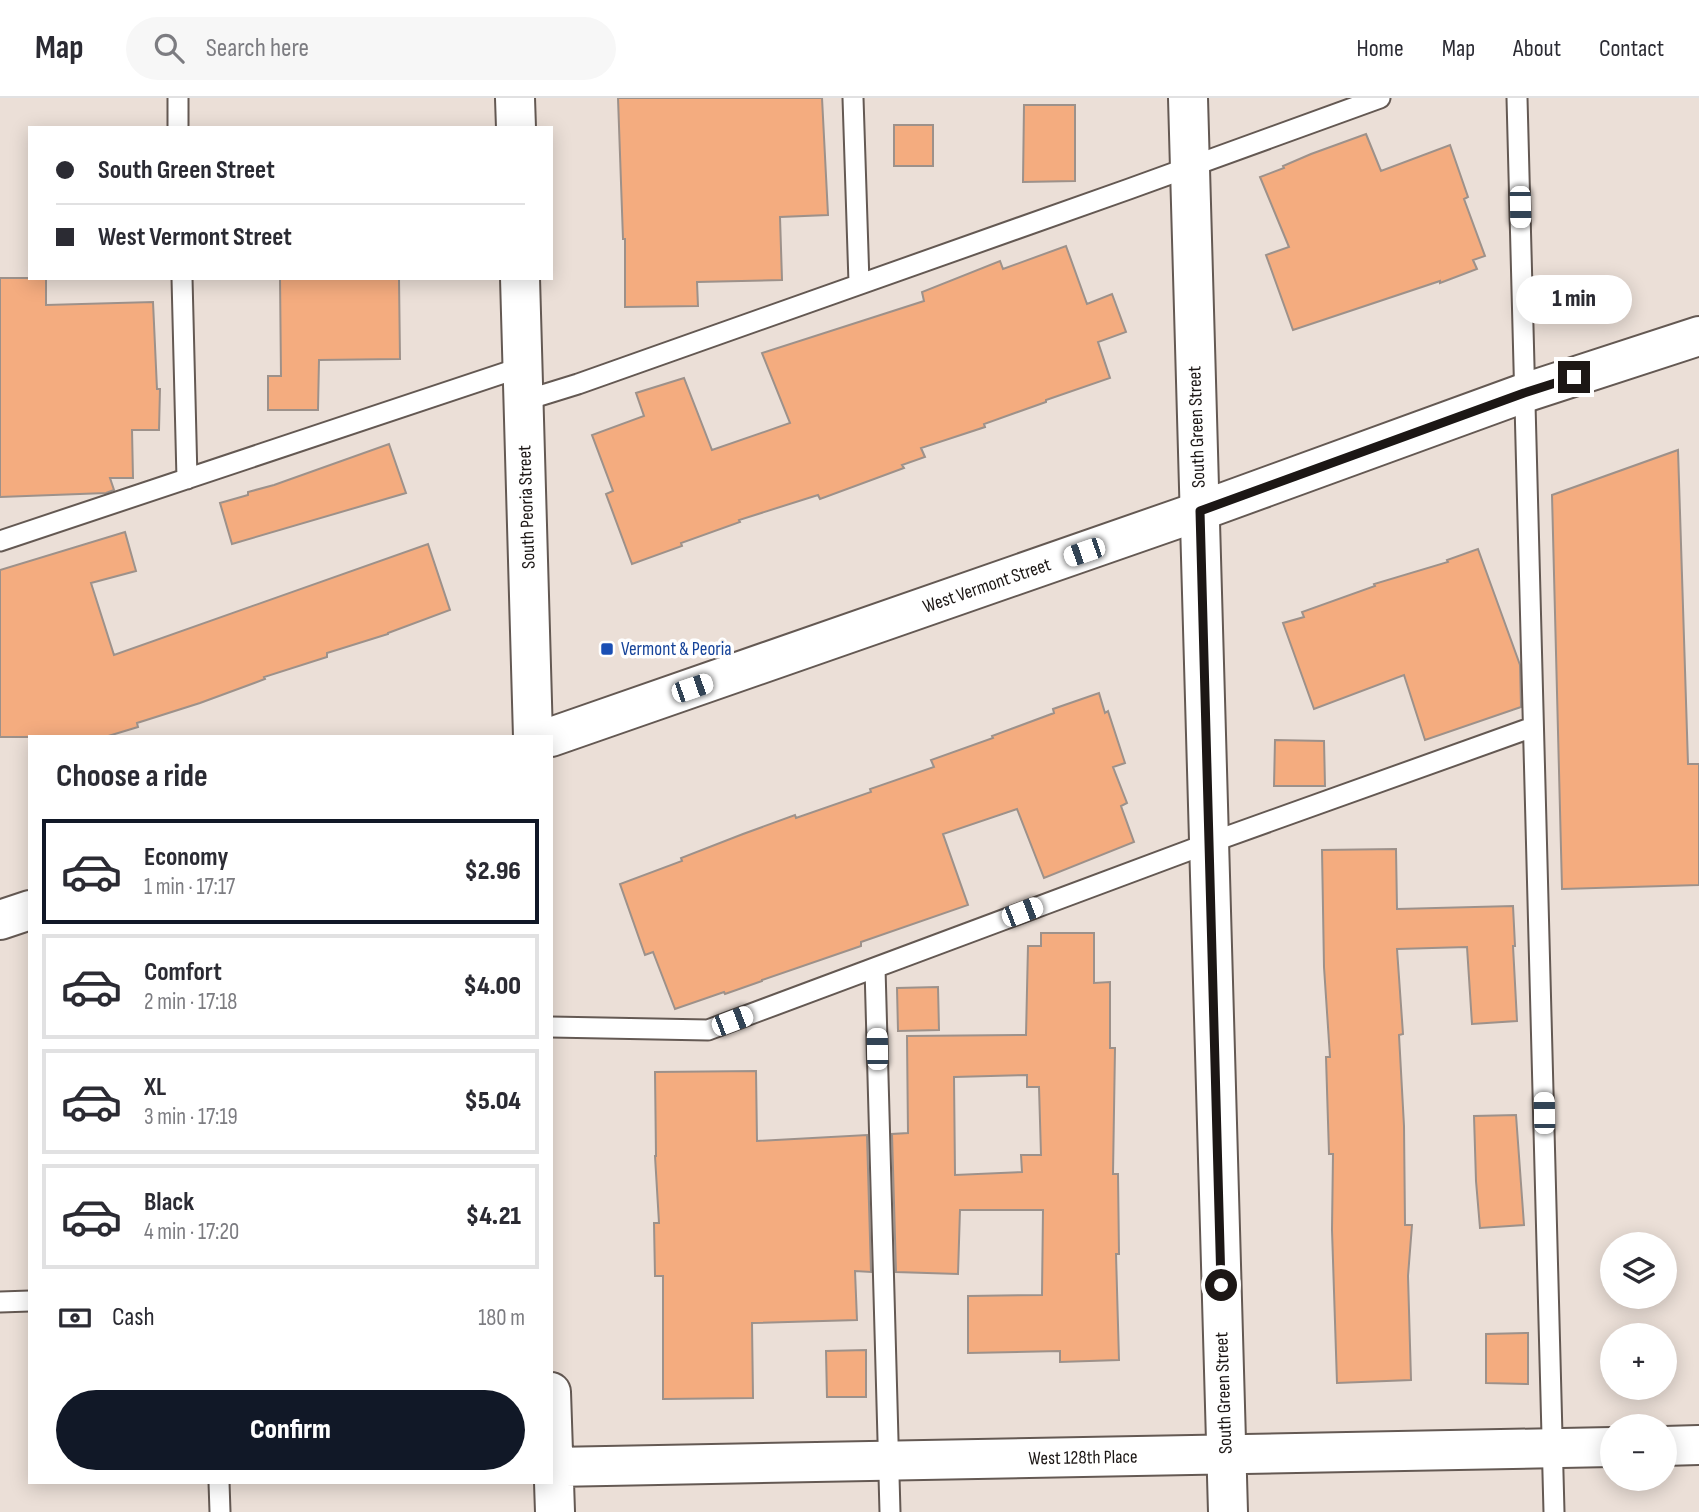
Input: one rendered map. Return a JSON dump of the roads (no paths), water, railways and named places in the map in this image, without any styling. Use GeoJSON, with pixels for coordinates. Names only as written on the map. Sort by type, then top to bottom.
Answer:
{"type":"FeatureCollection","features":[{"type":"Feature","properties":{"kind":"street"},"geometry":{"type":"LineString","coordinates":[[515,98],[516,126]]}},
{"type":"Feature","properties":{"kind":"street","name":"South Green Street"},"geometry":{"type":"LineString","coordinates":[[1188,98],[1228,1512]]}},
{"type":"Feature","properties":{"kind":"street","name":"South Peoria Street"},"geometry":{"type":"LineString","coordinates":[[520,280],[533,735]]}},
{"type":"Feature","properties":{"kind":"street","name":"West Vermont Street"},"geometry":{"type":"LineString","coordinates":[[553,736],[1200,511],[1524,393],[1699,336]]}},
{"type":"Feature","properties":{"kind":"street"},"geometry":{"type":"LineString","coordinates":[[0,920],[28,911]]}},
{"type":"Feature","properties":{"kind":"street"},"geometry":{"type":"LineString","coordinates":[[1677,1446],[1699,1445]]}},
{"type":"Feature","properties":{"kind":"street","name":"West 128th Place"},"geometry":{"type":"LineString","coordinates":[[553,1467],[1600,1447]]}},
{"type":"Feature","properties":{"kind":"street"},"geometry":{"type":"LineString","coordinates":[[553,1467],[555,1512]]}},
{"type":"Feature","properties":{"kind":"lane"},"geometry":{"type":"LineString","coordinates":[[178,98],[178,126]]}},
{"type":"Feature","properties":{"kind":"lane"},"geometry":{"type":"LineString","coordinates":[[853,98],[859,283]]}},
{"type":"Feature","properties":{"kind":"lane"},"geometry":{"type":"LineString","coordinates":[[0,541],[187,479],[523,384],[578,384],[1380,98]]}},
{"type":"Feature","properties":{"kind":"lane"},"geometry":{"type":"LineString","coordinates":[[1517,98],[1554,1512]]}},
{"type":"Feature","properties":{"kind":"lane"},"geometry":{"type":"LineString","coordinates":[[182,280],[187,479]]}},
{"type":"Feature","properties":{"kind":"lane"},"geometry":{"type":"LineString","coordinates":[[553,1027],[708,1030],[1209,842],[1533,727]]}},
{"type":"Feature","properties":{"kind":"lane"},"geometry":{"type":"LineString","coordinates":[[875,968],[890,1512]]}},
{"type":"Feature","properties":{"kind":"lane"},"geometry":{"type":"LineString","coordinates":[[0,1302],[28,1301]]}},
{"type":"Feature","properties":{"kind":"lane"},"geometry":{"type":"LineString","coordinates":[[219,1484],[220,1512]]}},
{"type":"Feature","properties":{"kind":"place","name":"Vermont & Peoria"},"geometry":{"type":"Point","coordinates":[607,649]}}]}
